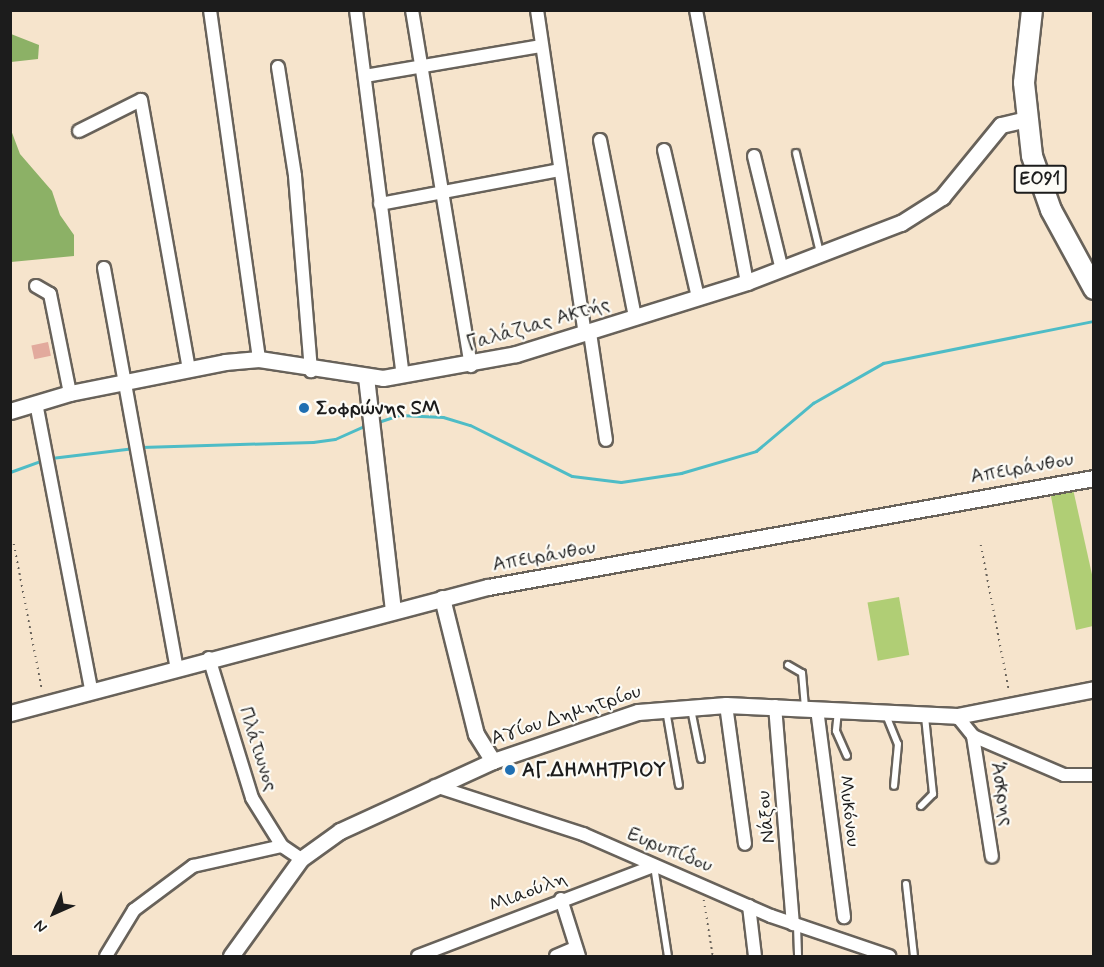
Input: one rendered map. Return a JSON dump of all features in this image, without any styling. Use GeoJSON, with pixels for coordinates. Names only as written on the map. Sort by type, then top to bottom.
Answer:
{"type":"FeatureCollection","features":[{"type":"Feature","properties":{"kind":"main road","name":"ΕΟ91"},"geometry":{"type":"LineString","coordinates":[[1032,10],[1026,119],[1036,169],[1064,235],[1094,289]]}},
{"type":"Feature","properties":{"kind":"main road","name":"ΕΟ91"},"geometry":{"type":"LineString","coordinates":[[1064,235],[1094,272]]}},
{"type":"Feature","properties":{"kind":"street"},"geometry":{"type":"LineString","coordinates":[[210,10],[259,359]]}},
{"type":"Feature","properties":{"kind":"street"},"geometry":{"type":"LineString","coordinates":[[356,10],[403,376]]}},
{"type":"Feature","properties":{"kind":"street"},"geometry":{"type":"LineString","coordinates":[[412,10],[418,65],[471,366]]}},
{"type":"Feature","properties":{"kind":"street"},"geometry":{"type":"LineString","coordinates":[[537,10],[560,170],[606,440]]}},
{"type":"Feature","properties":{"kind":"street"},"geometry":{"type":"LineString","coordinates":[[696,10],[747,282]]}},
{"type":"Feature","properties":{"kind":"street"},"geometry":{"type":"LineString","coordinates":[[365,76],[418,65],[541,46]]}},
{"type":"Feature","properties":{"kind":"street"},"geometry":{"type":"LineString","coordinates":[[278,67],[295,176],[312,371]]}},
{"type":"Feature","properties":{"kind":"street"},"geometry":{"type":"LineString","coordinates":[[79,131],[141,100],[189,370]]}},
{"type":"Feature","properties":{"kind":"street","name":"Γαλάζιας Ακτής"},"geometry":{"type":"LineString","coordinates":[[10,411],[70,393],[124,381],[259,359],[312,371],[366,377],[403,376],[471,366],[588,334],[782,270],[921,213],[942,196],[998,128],[1026,119]]}},
{"type":"Feature","properties":{"kind":"street"},"geometry":{"type":"LineString","coordinates":[[600,140],[635,317]]}},
{"type":"Feature","properties":{"kind":"street"},"geometry":{"type":"LineString","coordinates":[[664,150],[698,297]]}},
{"type":"Feature","properties":{"kind":"street"},"geometry":{"type":"LineString","coordinates":[[754,156],[782,270]]}},
{"type":"Feature","properties":{"kind":"street"},"geometry":{"type":"LineString","coordinates":[[380,204],[440,190],[560,170]]}},
{"type":"Feature","properties":{"kind":"street"},"geometry":{"type":"LineString","coordinates":[[104,268],[176,666]]}},
{"type":"Feature","properties":{"kind":"street"},"geometry":{"type":"LineString","coordinates":[[36,286],[50,294],[70,393]]}},
{"type":"Feature","properties":{"kind":"street"},"geometry":{"type":"LineString","coordinates":[[366,377],[393,609]]}},
{"type":"Feature","properties":{"kind":"street"},"geometry":{"type":"LineString","coordinates":[[36,403],[91,688]]}},
{"type":"Feature","properties":{"kind":"street","name":"Απειράνθου"},"geometry":{"type":"LineString","coordinates":[[10,712],[91,688],[442,597],[1094,478]]}},
{"type":"Feature","properties":{"kind":"street"},"geometry":{"type":"LineString","coordinates":[[442,597],[476,734],[493,761]]}},
{"type":"Feature","properties":{"kind":"street","name":"Πλάτωνος"},"geometry":{"type":"LineString","coordinates":[[209,658],[252,798],[282,846]]}},
{"type":"Feature","properties":{"kind":"street","name":"Αγίου Δημητρίου"},"geometry":{"type":"LineString","coordinates":[[231,957],[301,859],[340,831],[434,786],[493,761],[665,706],[775,706],[886,715],[957,716],[1012,707],[1094,689]]}},
{"type":"Feature","properties":{"kind":"street"},"geometry":{"type":"LineString","coordinates":[[726,705],[745,844]]}},
{"type":"Feature","properties":{"kind":"street","name":"Νάξου"},"geometry":{"type":"LineString","coordinates":[[775,706],[795,925]]}},
{"type":"Feature","properties":{"kind":"street","name":"Μυκόνου"},"geometry":{"type":"LineString","coordinates":[[811,709],[844,917]]}},
{"type":"Feature","properties":{"kind":"street"},"geometry":{"type":"LineString","coordinates":[[957,716],[973,736],[1064,775],[1094,776]]}},
{"type":"Feature","properties":{"kind":"street","name":"Άσκρης"},"geometry":{"type":"LineString","coordinates":[[973,736],[992,857]]}},
{"type":"Feature","properties":{"kind":"street","name":"Ευρυπίδου"},"geometry":{"type":"LineString","coordinates":[[434,786],[583,834],[795,925],[889,957]]}},
{"type":"Feature","properties":{"kind":"street"},"geometry":{"type":"LineString","coordinates":[[106,957],[134,910],[193,866],[282,846],[301,859]]}},
{"type":"Feature","properties":{"kind":"street","name":"Μιαούλη"},"geometry":{"type":"LineString","coordinates":[[418,957],[561,899],[654,866]]}},
{"type":"Feature","properties":{"kind":"street"},"geometry":{"type":"LineString","coordinates":[[556,957],[577,952],[561,899]]}},
{"type":"Feature","properties":{"kind":"street"},"geometry":{"type":"LineString","coordinates":[[749,906],[755,957]]}},
{"type":"Feature","properties":{"kind":"lane"},"geometry":{"type":"LineString","coordinates":[[796,153],[820,256]]}},
{"type":"Feature","properties":{"kind":"lane"},"geometry":{"type":"LineString","coordinates":[[788,665],[802,673],[811,709]]}},
{"type":"Feature","properties":{"kind":"lane"},"geometry":{"type":"LineString","coordinates":[[690,705],[701,759]]}},
{"type":"Feature","properties":{"kind":"lane"},"geometry":{"type":"LineString","coordinates":[[665,706],[679,785]]}},
{"type":"Feature","properties":{"kind":"lane"},"geometry":{"type":"LineString","coordinates":[[838,710],[836,731],[847,756]]}},
{"type":"Feature","properties":{"kind":"lane"},"geometry":{"type":"LineString","coordinates":[[886,715],[898,744],[894,786]]}},
{"type":"Feature","properties":{"kind":"lane"},"geometry":{"type":"LineString","coordinates":[[921,806],[933,794],[925,717]]}},
{"type":"Feature","properties":{"kind":"lane"},"geometry":{"type":"LineString","coordinates":[[654,866],[668,957]]}},
{"type":"Feature","properties":{"kind":"lane"},"geometry":{"type":"LineString","coordinates":[[906,884],[914,957]]}},
{"type":"Feature","properties":{"kind":"lane"},"geometry":{"type":"LineString","coordinates":[[795,925],[798,957]]}},
{"type":"Feature","properties":{"kind":"path"},"geometry":{"type":"LineString","coordinates":[[14,544],[44,701]]}},
{"type":"Feature","properties":{"kind":"path"},"geometry":{"type":"LineString","coordinates":[[981,545],[1012,707]]}},
{"type":"Feature","properties":{"kind":"path"},"geometry":{"type":"LineString","coordinates":[[704,884],[713,957]]}},
{"type":"Feature","properties":{"kind":"green space"},"geometry":{"type":"Polygon","coordinates":[[[11,34],[39,45],[38,59],[11,62],[11,34]]]}},
{"type":"Feature","properties":{"kind":"green space"},"geometry":{"type":"Polygon","coordinates":[[[11,130],[20,154],[52,191],[60,215],[74,235],[74,256],[11,262],[11,130]]]}},
{"type":"Feature","properties":{"kind":"green space"},"geometry":{"type":"Polygon","coordinates":[[[1073,489],[1093,579],[1093,626],[1076,630],[1050,491],[1073,489]]]}},
{"type":"Feature","properties":{"kind":"green space"},"geometry":{"type":"Polygon","coordinates":[[[899,597],[909,655],[878,661],[867,603],[899,597]]]}},
{"type":"Feature","properties":{"kind":"building"},"geometry":{"type":"Polygon","coordinates":[[[48,342],[51,356],[34,359],[31,346],[48,342]]]}},
{"type":"Feature","properties":{"kind":"waterway"},"geometry":{"type":"LineString","coordinates":[[381,421],[399,415],[443,417],[470,425],[572,476],[621,482],[681,473],[756,451],[813,403],[883,363],[1094,321]]}},
{"type":"Feature","properties":{"kind":"waterway"},"geometry":{"type":"LineString","coordinates":[[141,447],[313,442],[335,439],[366,425]]}},
{"type":"Feature","properties":{"kind":"waterway"},"geometry":{"type":"LineString","coordinates":[[51,458],[134,448]]}},
{"type":"Feature","properties":{"kind":"waterway"},"geometry":{"type":"LineString","coordinates":[[10,472],[45,459]]}},
{"type":"Feature","properties":{"kind":"place","name":"Σοφρώνης SM"},"geometry":{"type":"Point","coordinates":[304,408]}},
{"type":"Feature","properties":{"kind":"place","name":"ΑΓ.ΔΗΜΗΤΡΙΟΥ"},"geometry":{"type":"Point","coordinates":[510,770]}}]}
